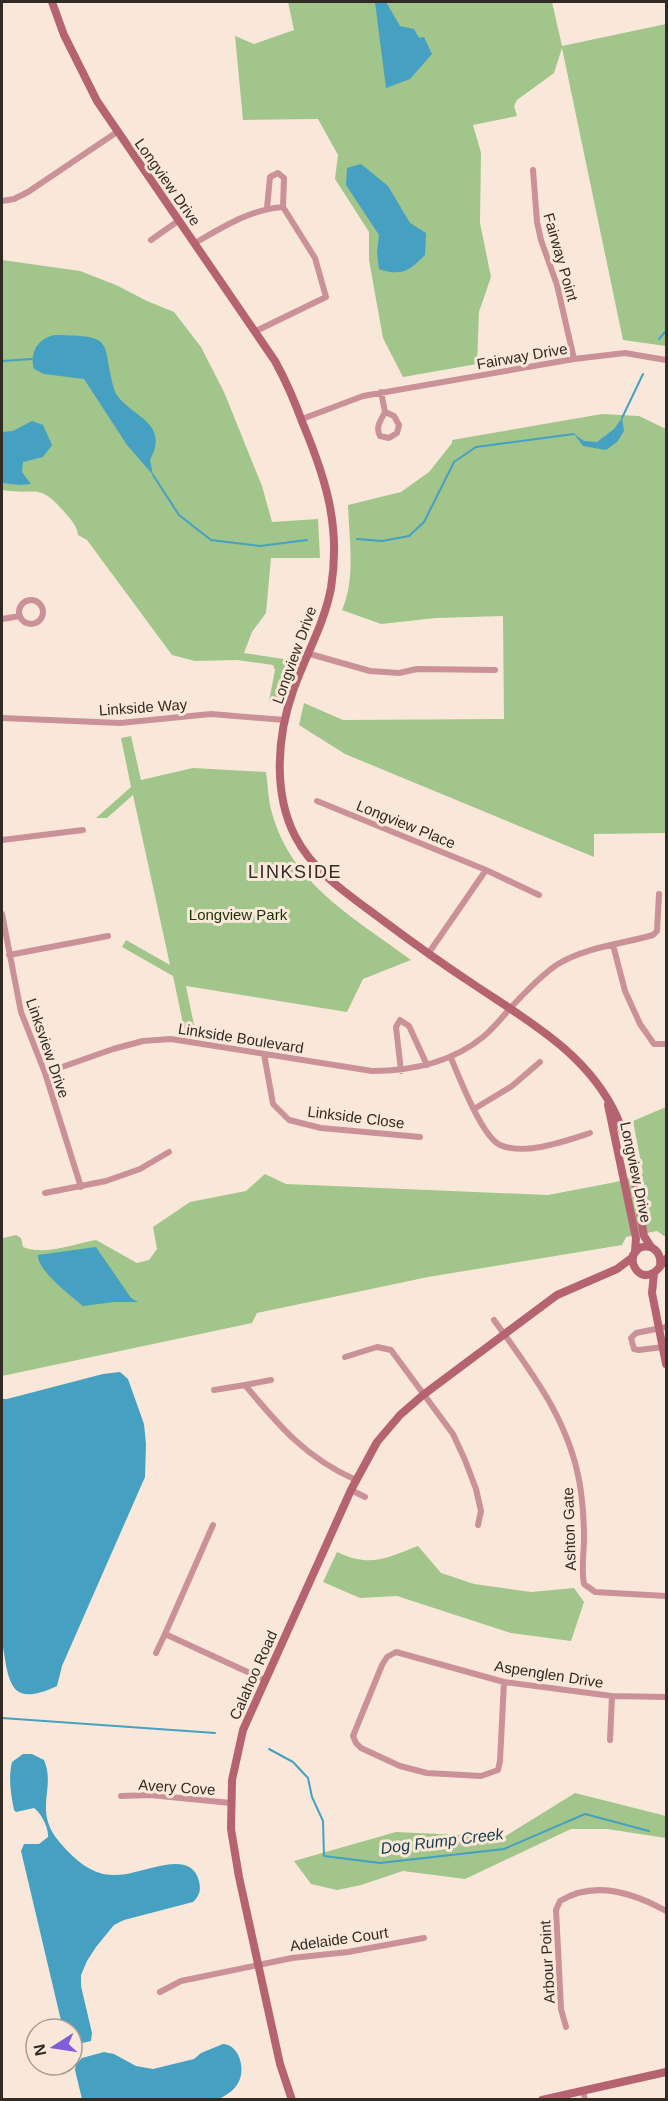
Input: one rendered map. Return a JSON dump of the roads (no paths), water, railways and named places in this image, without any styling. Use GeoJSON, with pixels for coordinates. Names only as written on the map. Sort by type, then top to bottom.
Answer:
{"type":"FeatureCollection","features":[{"type":"Feature","properties":{"kind":"street","name":"Longview Drive"},"geometry":{"type":"LineString","coordinates":[[52,2],[64,35],[97,101],[256,331],[283,374],[323,473],[334,532],[333,572],[323,620],[293,691],[285,720],[280,767],[286,812],[295,836],[315,867],[328,879],[428,954],[568,1050],[590,1072],[617,1117],[625,1137],[644,1236],[653,1248]]}},
{"type":"Feature","properties":{"kind":"street"},"geometry":{"type":"LineString","coordinates":[[2,201],[14,199],[28,192],[117,132]]}},
{"type":"Feature","properties":{"kind":"street","name":"Fairway Point"},"geometry":{"type":"LineString","coordinates":[[533,170],[537,222],[557,285],[574,358]]}},
{"type":"Feature","properties":{"kind":"street"},"geometry":{"type":"LineString","coordinates":[[256,331],[326,297],[315,258],[283,207],[284,178],[278,173],[270,177],[267,208]]}},
{"type":"Feature","properties":{"kind":"street"},"geometry":{"type":"LineString","coordinates":[[195,243],[237,220],[267,208],[283,207]]}},
{"type":"Feature","properties":{"kind":"street"},"geometry":{"type":"LineString","coordinates":[[152,240],[178,221]]}},
{"type":"Feature","properties":{"kind":"street","name":"Fairway Drive"},"geometry":{"type":"LineString","coordinates":[[302,419],[363,396],[574,358],[625,353],[666,360]]}},
{"type":"Feature","properties":{"kind":"street"},"geometry":{"type":"LineString","coordinates":[[381,392],[386,412]]}},
{"type":"Feature","properties":{"kind":"street"},"geometry":{"type":"LineString","coordinates":[[2,619],[20,616]]}},
{"type":"Feature","properties":{"kind":"street"},"geometry":{"type":"LineString","coordinates":[[310,654],[370,671],[399,673],[417,669],[495,670]]}},
{"type":"Feature","properties":{"kind":"street","name":"Linkside Way"},"geometry":{"type":"LineString","coordinates":[[2,718],[120,723],[211,714],[285,720]]}},
{"type":"Feature","properties":{"kind":"street","name":"Longview Place"},"geometry":{"type":"LineString","coordinates":[[317,801],[539,894]]}},
{"type":"Feature","properties":{"kind":"street"},"geometry":{"type":"LineString","coordinates":[[2,840],[83,830]]}},
{"type":"Feature","properties":{"kind":"street"},"geometry":{"type":"LineString","coordinates":[[428,954],[486,870]]}},
{"type":"Feature","properties":{"kind":"street","name":"Linkside Boulevard"},"geometry":{"type":"LineString","coordinates":[[45,1073],[113,1049],[143,1041],[171,1039],[372,1071],[401,1071],[427,1065],[450,1058],[485,1036],[541,976],[557,964],[576,955],[653,935],[657,931],[659,894]]}},
{"type":"Feature","properties":{"kind":"street","name":"Linksview Drive"},"geometry":{"type":"LineString","coordinates":[[2,914],[21,1012],[45,1073],[81,1187]]}},
{"type":"Feature","properties":{"kind":"street"},"geometry":{"type":"LineString","coordinates":[[9,955],[108,936]]}},
{"type":"Feature","properties":{"kind":"street"},"geometry":{"type":"LineString","coordinates":[[612,945],[625,992],[640,1024],[654,1044],[666,1044]]}},
{"type":"Feature","properties":{"kind":"street"},"geometry":{"type":"LineString","coordinates":[[401,1071],[396,1027],[400,1020],[409,1026],[427,1065]]}},
{"type":"Feature","properties":{"kind":"street","name":"Linkside Close"},"geometry":{"type":"LineString","coordinates":[[264,1054],[273,1104],[289,1120],[321,1128],[420,1137]]}},
{"type":"Feature","properties":{"kind":"street"},"geometry":{"type":"LineString","coordinates":[[450,1058],[487,1133],[500,1145],[522,1149],[554,1145],[590,1132]]}},
{"type":"Feature","properties":{"kind":"street"},"geometry":{"type":"LineString","coordinates":[[474,1108],[512,1086],[540,1062]]}},
{"type":"Feature","properties":{"kind":"street","name":"Longview Drive"},"geometry":{"type":"LineString","coordinates":[[607,1099],[636,1238],[634,1254]]}},
{"type":"Feature","properties":{"kind":"street"},"geometry":{"type":"LineString","coordinates":[[45,1193],[81,1187],[127,1174],[169,1152]]}},
{"type":"Feature","properties":{"kind":"street"},"geometry":{"type":"LineString","coordinates":[[666,1251],[643,1247],[634,1254],[632,1264],[652,1293],[663,1328],[666,1364]]}},
{"type":"Feature","properties":{"kind":"street"},"geometry":{"type":"LineString","coordinates":[[652,1293],[660,1266],[660,1257],[653,1248]]}},
{"type":"Feature","properties":{"kind":"street","name":"Calahoo Road"},"geometry":{"type":"LineString","coordinates":[[292,2100],[280,2064],[234,1850],[232,1780],[243,1730],[351,1490],[378,1442],[400,1415],[423,1395],[557,1295],[617,1269],[634,1254]]}},
{"type":"Feature","properties":{"kind":"street"},"geometry":{"type":"LineString","coordinates":[[617,1269],[639,1273],[660,1266]]}},
{"type":"Feature","properties":{"kind":"street"},"geometry":{"type":"LineString","coordinates":[[494,1320],[504,1334]]}},
{"type":"Feature","properties":{"kind":"street"},"geometry":{"type":"LineString","coordinates":[[663,1328],[636,1333],[631,1338],[634,1349],[663,1347]]}},
{"type":"Feature","properties":{"kind":"street","name":"Ashton Gate"},"geometry":{"type":"LineString","coordinates":[[504,1334],[555,1410],[576,1464],[583,1513],[582,1575],[584,1584],[595,1592],[666,1596]]}},
{"type":"Feature","properties":{"kind":"street"},"geometry":{"type":"LineString","coordinates":[[345,1357],[377,1347],[391,1350],[453,1434],[476,1489],[481,1511],[478,1525]]}},
{"type":"Feature","properties":{"kind":"street"},"geometry":{"type":"LineString","coordinates":[[214,1390],[271,1380]]}},
{"type":"Feature","properties":{"kind":"street"},"geometry":{"type":"LineString","coordinates":[[245,1385],[284,1432],[319,1460],[356,1480]]}},
{"type":"Feature","properties":{"kind":"street"},"geometry":{"type":"LineString","coordinates":[[351,1490],[365,1497]]}},
{"type":"Feature","properties":{"kind":"street"},"geometry":{"type":"LineString","coordinates":[[156,1653],[213,1525]]}},
{"type":"Feature","properties":{"kind":"street"},"geometry":{"type":"LineString","coordinates":[[165,1634],[265,1680]]}},
{"type":"Feature","properties":{"kind":"street","name":"Aspenglen Drive"},"geometry":{"type":"LineString","coordinates":[[504,1682],[500,1761],[498,1770],[490,1774],[481,1776],[414,1771],[362,1748],[353,1736],[382,1665],[387,1657],[396,1652],[504,1682],[612,1696],[666,1697]]}},
{"type":"Feature","properties":{"kind":"street"},"geometry":{"type":"LineString","coordinates":[[610,1740],[612,1696]]}},
{"type":"Feature","properties":{"kind":"street","name":"Avery Cove"},"geometry":{"type":"LineString","coordinates":[[121,1796],[150,1795],[231,1803]]}},
{"type":"Feature","properties":{"kind":"street","name":"Arbour Point"},"geometry":{"type":"LineString","coordinates":[[566,2027],[561,2009],[556,1910],[560,1901],[583,1892],[615,1891],[646,1900],[666,1911]]}},
{"type":"Feature","properties":{"kind":"street","name":"Adelaide Court"},"geometry":{"type":"LineString","coordinates":[[160,1992],[181,1981],[306,1955],[348,1952],[424,1938]]}},
{"type":"Feature","properties":{"kind":"street"},"geometry":{"type":"LineString","coordinates":[[542,2100],[584,2095],[666,2072]]}},
{"type":"Feature","properties":{"kind":"water"},"geometry":{"type":"Polygon","coordinates":[[[375,2],[386,2],[400,26],[414,29],[419,38],[424,37],[432,54],[410,79],[386,88],[375,2]]]}},
{"type":"Feature","properties":{"kind":"water"},"geometry":{"type":"Polygon","coordinates":[[[361,164],[388,186],[410,223],[426,233],[425,255],[405,271],[394,272],[379,269],[377,253],[379,235],[346,185],[347,168],[361,164]]]}},
{"type":"Feature","properties":{"kind":"water"},"geometry":{"type":"Polygon","coordinates":[[[54,335],[88,337],[103,344],[115,392],[152,428],[155,436],[155,447],[150,460],[153,475],[127,445],[84,379],[44,374],[34,369],[33,357],[36,347],[43,340],[54,335]]]}},
{"type":"Feature","properties":{"kind":"water"},"geometry":{"type":"Polygon","coordinates":[[[622,418],[624,431],[617,442],[606,450],[583,446],[574,434],[584,441],[597,442],[614,429],[622,418]]]}},
{"type":"Feature","properties":{"kind":"water"},"geometry":{"type":"Polygon","coordinates":[[[32,421],[43,425],[52,445],[43,457],[23,462],[22,472],[31,484],[2,483],[2,432],[13,431],[32,421]]]}},
{"type":"Feature","properties":{"kind":"water"},"geometry":{"type":"Polygon","coordinates":[[[96,1247],[131,1298],[138,1302],[83,1306],[49,1275],[39,1261],[38,1255],[96,1247]]]}},
{"type":"Feature","properties":{"kind":"water"},"geometry":{"type":"Polygon","coordinates":[[[120,1372],[128,1379],[144,1424],[145,1477],[62,1666],[57,1686],[29,1694],[20,1692],[10,1679],[2,1641],[2,1399],[103,1374],[120,1372]]]}},
{"type":"Feature","properties":{"kind":"water"},"geometry":{"type":"Polygon","coordinates":[[[23,1754],[32,1754],[44,1760],[48,1780],[46,1808],[50,1828],[57,1839],[83,1865],[96,1872],[115,1875],[162,1865],[181,1864],[195,1872],[200,1884],[199,1895],[193,1902],[124,1920],[114,1925],[96,1947],[81,1975],[81,1986],[92,2033],[91,2041],[84,2043],[84,2017],[60,2017],[21,1851],[24,1844],[39,1844],[48,1837],[47,1829],[42,1817],[34,1808],[16,1812],[14,1810],[10,1780],[12,1762],[23,1754]]]}},
{"type":"Feature","properties":{"kind":"water"},"geometry":{"type":"Polygon","coordinates":[[[223,2044],[229,2045],[237,2053],[241,2065],[240,2078],[230,2093],[219,2099],[82,2099],[77,2077],[84,2077],[84,2057],[104,2052],[114,2054],[136,2066],[153,2069],[194,2059],[201,2053],[223,2044]]]}},
{"type":"Feature","properties":{"kind":"waterway"},"geometry":{"type":"LineString","coordinates":[[659,339],[666,331]]}},
{"type":"Feature","properties":{"kind":"waterway"},"geometry":{"type":"LineString","coordinates":[[2,361],[32,359]]}},
{"type":"Feature","properties":{"kind":"waterway"},"geometry":{"type":"LineString","coordinates":[[622,418],[643,374]]}},
{"type":"Feature","properties":{"kind":"waterway"},"geometry":{"type":"LineString","coordinates":[[357,539],[382,541],[409,536],[424,522],[454,462],[476,447],[574,434]]}},
{"type":"Feature","properties":{"kind":"waterway"},"geometry":{"type":"LineString","coordinates":[[153,475],[179,515],[211,540],[260,546],[307,540]]}},
{"type":"Feature","properties":{"kind":"waterway","name":"Dog Rump Creek"},"geometry":{"type":"LineString","coordinates":[[2,1718],[215,1733]]}},
{"type":"Feature","properties":{"kind":"waterway","name":"Dog Rump Creek"},"geometry":{"type":"LineString","coordinates":[[269,1749],[293,1762],[308,1778],[312,1797],[323,1821],[324,1856],[380,1863],[504,1849],[585,1814],[649,1831]]}},
{"type":"Feature","properties":{"kind":"district","name":"LINKSIDE"},"geometry":{"type":"Point","coordinates":[295,872]}},
{"type":"Feature","properties":{"kind":"park label","name":"Longview Park"},"geometry":{"type":"Point","coordinates":[238,914]}}]}
